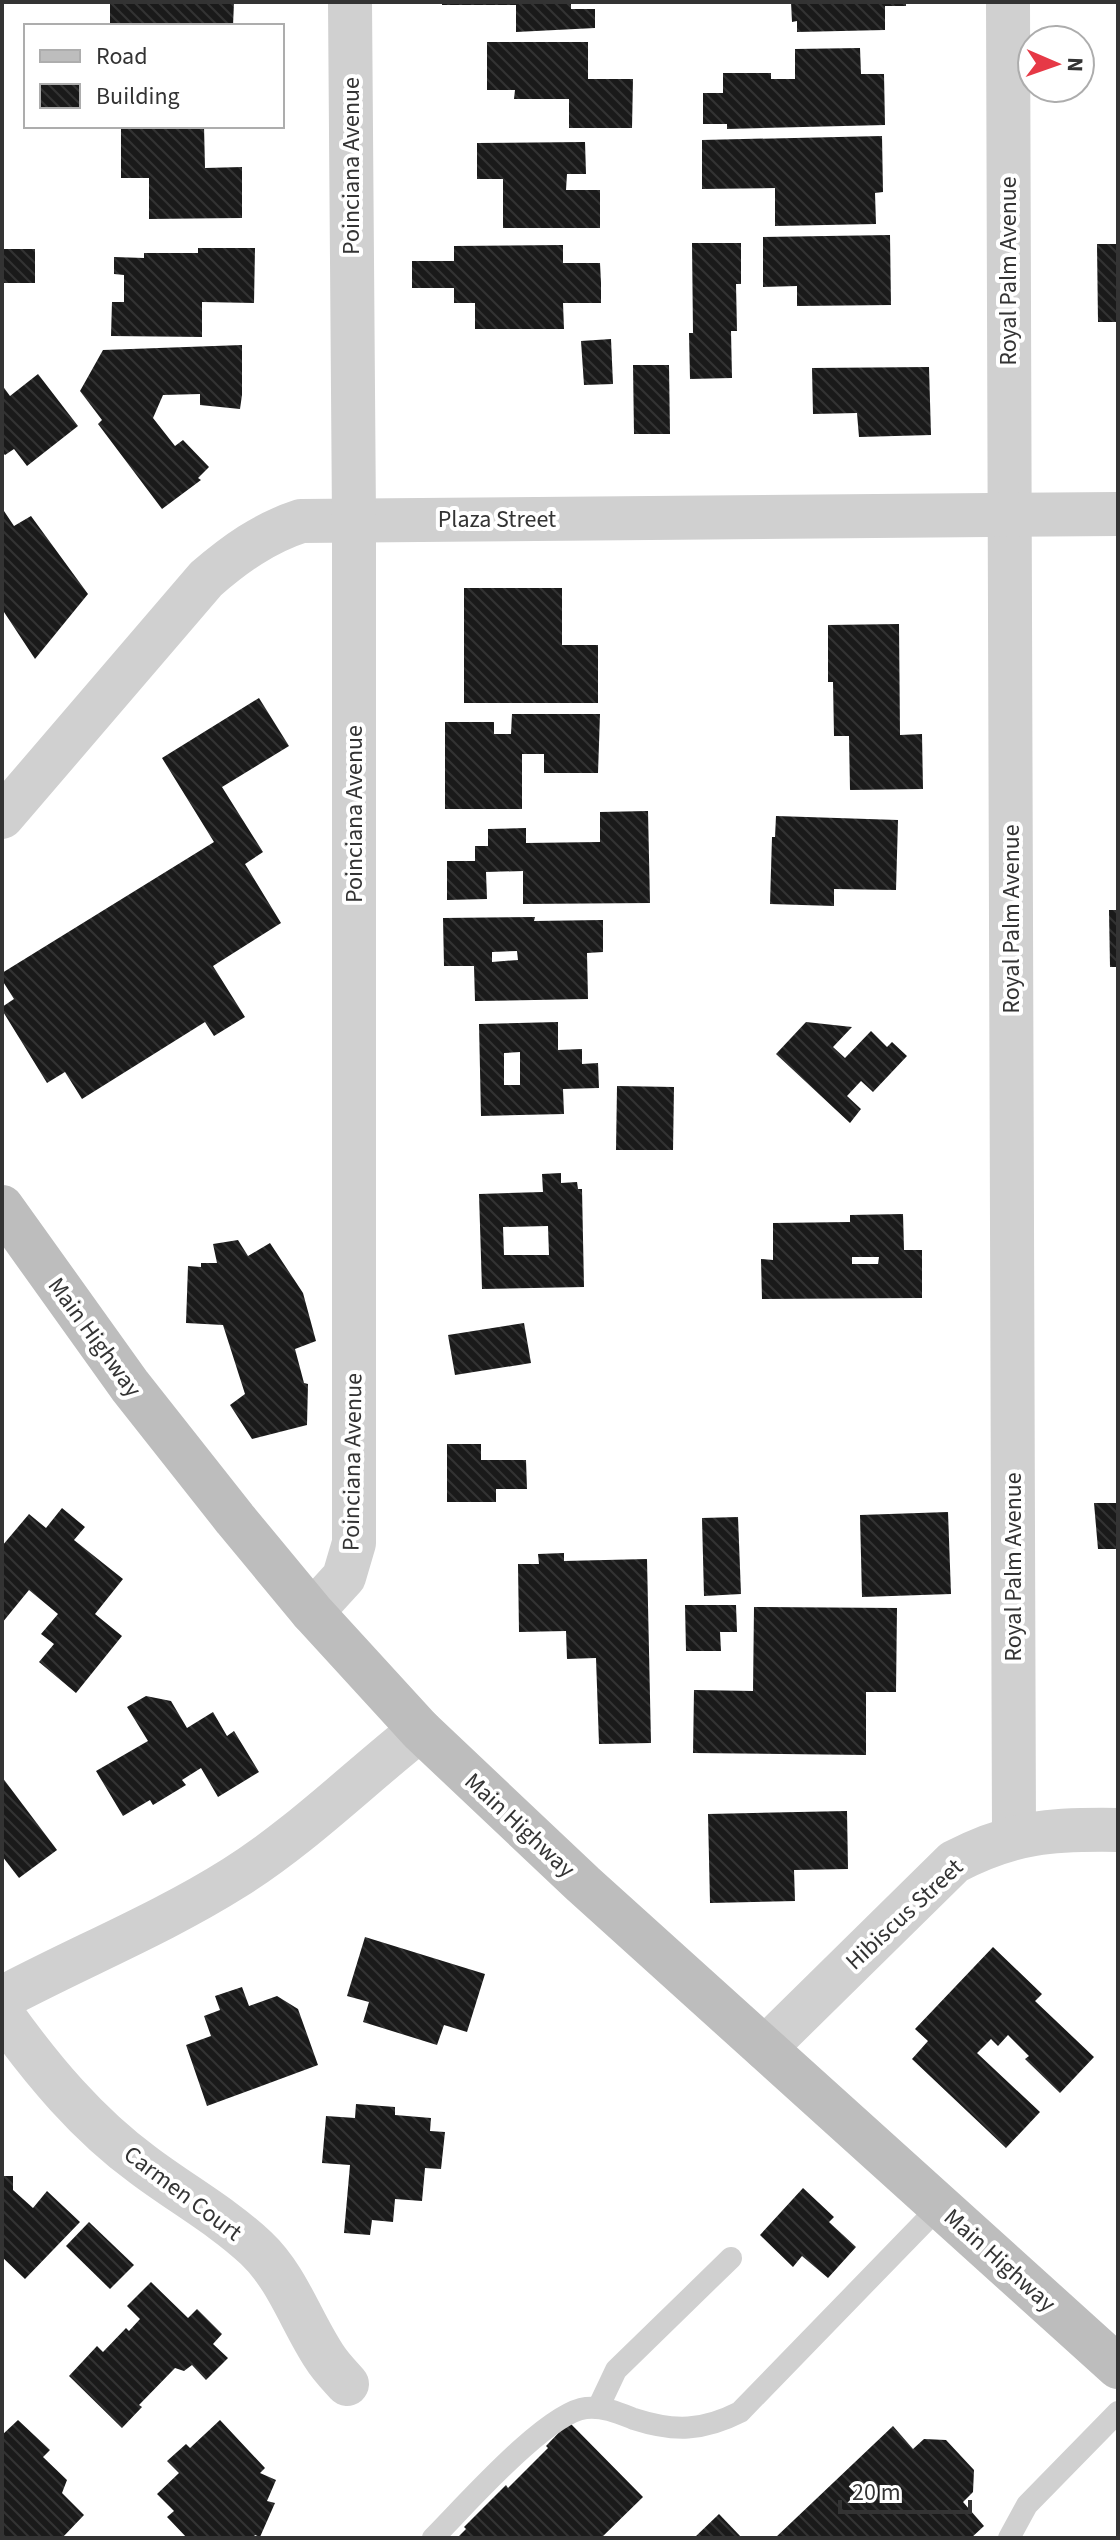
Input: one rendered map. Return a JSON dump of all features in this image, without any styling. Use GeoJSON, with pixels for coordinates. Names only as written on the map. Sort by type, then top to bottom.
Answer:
{"type":"FeatureCollection","features":[{"type":"Feature","properties":{"kind":"main road","name":"Main Highway"},"geometry":{"type":"LineString","coordinates":[[2,1207],[130,1386],[312,1612],[420,1730],[562,1864],[1118,2367]]}},
{"type":"Feature","properties":{"kind":"street","name":"Poinciana Avenue"},"geometry":{"type":"LineString","coordinates":[[312,1612],[344,1577],[354,1543],[354,519],[350,2]]}},
{"type":"Feature","properties":{"kind":"street","name":"Royal Palm Avenue"},"geometry":{"type":"LineString","coordinates":[[1008,2],[1014,1836]]}},
{"type":"Feature","properties":{"kind":"street","name":"Plaza Street"},"geometry":{"type":"LineString","coordinates":[[2,817],[206,579],[245,547],[301,521],[1118,514]]}},
{"type":"Feature","properties":{"kind":"street"},"geometry":{"type":"LineString","coordinates":[[2,1998],[236,1877],[420,1730]]}},
{"type":"Feature","properties":{"kind":"street","name":"Hibiscus Street"},"geometry":{"type":"LineString","coordinates":[[765,2048],[954,1862],[1014,1836],[1065,1830],[1118,1830]]}},
{"type":"Feature","properties":{"kind":"street","name":"Carmen Court"},"geometry":{"type":"LineString","coordinates":[[2,2014],[36,2061],[70,2100],[141,2164],[233,2229],[270,2263],[325,2357],[347,2384]]}},
{"type":"Feature","properties":{"kind":"lane"},"geometry":{"type":"LineString","coordinates":[[433,2538],[540,2432],[572,2411],[598,2408],[647,2423],[688,2429],[707,2427],[740,2412],[940,2206]]}},
{"type":"Feature","properties":{"kind":"lane"},"geometry":{"type":"LineString","coordinates":[[598,2408],[616,2370],[731,2258]]}},
{"type":"Feature","properties":{"kind":"lane"},"geometry":{"type":"LineString","coordinates":[[1009,2538],[1027,2505],[1118,2412]]}},
{"type":"Feature","properties":{"kind":"building"},"geometry":{"type":"Polygon","coordinates":[[[110,2],[234,2],[233,24],[110,24],[110,2]]]}},
{"type":"Feature","properties":{"kind":"building"},"geometry":{"type":"Polygon","coordinates":[[[442,2],[571,2],[571,9],[595,9],[595,28],[516,32],[516,5],[442,5],[442,2]]]}},
{"type":"Feature","properties":{"kind":"building"},"geometry":{"type":"Polygon","coordinates":[[[791,2],[906,2],[906,6],[885,6],[885,30],[797,32],[797,21],[792,22],[791,2]]]}},
{"type":"Feature","properties":{"kind":"building"},"geometry":{"type":"Polygon","coordinates":[[[487,42],[588,42],[588,79],[633,79],[632,128],[569,128],[569,99],[514,99],[515,90],[487,90],[487,42]]]}},
{"type":"Feature","properties":{"kind":"building"},"geometry":{"type":"Polygon","coordinates":[[[860,48],[861,74],[884,74],[885,125],[727,129],[727,124],[703,124],[703,93],[723,93],[723,73],[771,73],[771,79],[795,79],[795,49],[860,48]]]}},
{"type":"Feature","properties":{"kind":"building"},"geometry":{"type":"Polygon","coordinates":[[[121,128],[204,128],[205,168],[242,167],[242,218],[149,219],[149,178],[121,178],[121,128]]]}},
{"type":"Feature","properties":{"kind":"building"},"geometry":{"type":"Polygon","coordinates":[[[882,136],[883,192],[875,193],[876,224],[775,226],[775,188],[702,189],[702,140],[882,136]]]}},
{"type":"Feature","properties":{"kind":"building"},"geometry":{"type":"Polygon","coordinates":[[[585,142],[586,174],[567,174],[566,190],[600,190],[600,228],[503,228],[503,179],[477,179],[477,143],[585,142]]]}},
{"type":"Feature","properties":{"kind":"building"},"geometry":{"type":"Polygon","coordinates":[[[890,235],[891,305],[797,306],[797,286],[763,287],[763,237],[890,235]]]}},
{"type":"Feature","properties":{"kind":"building"},"geometry":{"type":"Polygon","coordinates":[[[692,243],[741,243],[741,284],[736,284],[737,331],[731,331],[732,378],[690,379],[692,243]]]}},
{"type":"Feature","properties":{"kind":"building"},"geometry":{"type":"Polygon","coordinates":[[[1097,244],[1118,244],[1118,322],[1098,322],[1097,244]]]}},
{"type":"Feature","properties":{"kind":"building"},"geometry":{"type":"Polygon","coordinates":[[[563,245],[563,263],[600,263],[601,283],[601,303],[563,303],[564,329],[475,329],[475,303],[454,303],[454,288],[412,288],[412,261],[454,261],[454,246],[563,245]]]}},
{"type":"Feature","properties":{"kind":"building"},"geometry":{"type":"Polygon","coordinates":[[[198,248],[255,248],[254,303],[202,302],[202,337],[111,336],[112,302],[124,302],[124,275],[114,274],[114,257],[144,258],[144,253],[198,253],[198,248]]]}},
{"type":"Feature","properties":{"kind":"building"},"geometry":{"type":"Polygon","coordinates":[[[2,249],[35,249],[35,283],[2,283],[2,249]]]}},
{"type":"Feature","properties":{"kind":"building"},"geometry":{"type":"Polygon","coordinates":[[[611,339],[613,384],[584,385],[581,341],[611,339]]]}},
{"type":"Feature","properties":{"kind":"building"},"geometry":{"type":"Polygon","coordinates":[[[242,345],[240,409],[200,405],[200,394],[163,395],[153,418],[175,446],[183,440],[209,467],[198,478],[201,480],[162,509],[98,424],[102,420],[80,391],[103,350],[242,345]]]}},
{"type":"Feature","properties":{"kind":"building"},"geometry":{"type":"Polygon","coordinates":[[[633,365],[669,365],[670,434],[634,434],[633,365]]]}},
{"type":"Feature","properties":{"kind":"building"},"geometry":{"type":"Polygon","coordinates":[[[929,367],[931,435],[859,437],[857,413],[813,414],[812,368],[929,367]]]}},
{"type":"Feature","properties":{"kind":"building"},"geometry":{"type":"Polygon","coordinates":[[[38,374],[78,426],[27,466],[14,449],[5,455],[2,452],[2,385],[10,396],[38,374]]]}},
{"type":"Feature","properties":{"kind":"building"},"geometry":{"type":"Polygon","coordinates":[[[2,508],[14,526],[31,516],[88,594],[35,659],[2,609],[2,508]]]}},
{"type":"Feature","properties":{"kind":"building"},"geometry":{"type":"Polygon","coordinates":[[[464,588],[562,588],[562,645],[598,645],[598,703],[464,703],[464,588]]]}},
{"type":"Feature","properties":{"kind":"building"},"geometry":{"type":"Polygon","coordinates":[[[899,624],[900,735],[922,734],[923,789],[850,790],[849,736],[834,736],[833,682],[828,682],[828,625],[899,624]]]}},
{"type":"Feature","properties":{"kind":"building"},"geometry":{"type":"Polygon","coordinates":[[[259,698],[289,746],[222,787],[263,852],[245,864],[281,923],[213,966],[245,1017],[214,1036],[205,1022],[82,1099],[65,1072],[47,1083],[2,1010],[14,999],[2,980],[2,973],[214,842],[162,758],[259,698]]]}},
{"type":"Feature","properties":{"kind":"building"},"geometry":{"type":"Polygon","coordinates":[[[512,714],[600,714],[598,773],[544,773],[544,754],[522,754],[522,809],[445,809],[445,722],[494,722],[494,734],[511,734],[512,714]]]}},
{"type":"Feature","properties":{"kind":"building"},"geometry":{"type":"Polygon","coordinates":[[[648,811],[650,903],[523,904],[523,871],[486,872],[487,899],[447,900],[447,861],[475,861],[475,846],[488,846],[488,829],[526,828],[526,843],[600,842],[600,812],[648,811]]]}},
{"type":"Feature","properties":{"kind":"building"},"geometry":{"type":"Polygon","coordinates":[[[776,816],[898,820],[896,890],[834,889],[834,906],[770,904],[772,837],[775,837],[776,816]]]}},
{"type":"Feature","properties":{"kind":"building"},"geometry":{"type":"Polygon","coordinates":[[[1109,910],[1118,910],[1118,967],[1110,967],[1109,910]]]}},
{"type":"Feature","properties":{"kind":"building"},"geometry":{"type":"Polygon","coordinates":[[[443,918],[603,920],[603,952],[587,953],[588,999],[475,1001],[474,966],[444,966],[443,918]],[[517,951],[492,952],[492,962],[518,960],[517,951]]]}},
{"type":"Feature","properties":{"kind":"building"},"geometry":{"type":"Polygon","coordinates":[[[558,1022],[558,1050],[582,1049],[582,1064],[598,1063],[599,1088],[563,1089],[564,1114],[481,1116],[479,1024],[558,1022]],[[520,1052],[504,1053],[504,1085],[520,1085],[520,1052]]]}},
{"type":"Feature","properties":{"kind":"building"},"geometry":{"type":"Polygon","coordinates":[[[806,1022],[852,1027],[833,1047],[845,1058],[871,1031],[887,1047],[892,1042],[907,1056],[873,1092],[861,1081],[847,1096],[861,1109],[850,1123],[776,1054],[806,1022]]]}},
{"type":"Feature","properties":{"kind":"building"},"geometry":{"type":"Polygon","coordinates":[[[617,1086],[674,1087],[673,1150],[616,1150],[617,1086]]]}},
{"type":"Feature","properties":{"kind":"building"},"geometry":{"type":"Polygon","coordinates":[[[561,1173],[561,1183],[577,1182],[578,1189],[582,1189],[584,1287],[482,1289],[479,1194],[543,1192],[542,1174],[561,1173]],[[548,1226],[503,1227],[504,1255],[549,1255],[548,1226]]]}},
{"type":"Feature","properties":{"kind":"building"},"geometry":{"type":"Polygon","coordinates":[[[903,1214],[904,1250],[922,1250],[922,1298],[762,1299],[761,1259],[773,1260],[773,1223],[850,1222],[850,1215],[903,1214]],[[852,1257],[852,1264],[878,1264],[879,1257],[852,1257]]]}},
{"type":"Feature","properties":{"kind":"building"},"geometry":{"type":"Polygon","coordinates":[[[238,1240],[248,1256],[270,1243],[303,1293],[316,1341],[295,1349],[304,1383],[308,1384],[307,1425],[252,1439],[230,1405],[245,1394],[223,1325],[186,1323],[188,1266],[217,1263],[213,1244],[238,1240]]]}},
{"type":"Feature","properties":{"kind":"building"},"geometry":{"type":"Polygon","coordinates":[[[524,1323],[531,1363],[455,1375],[448,1335],[524,1323]]]}},
{"type":"Feature","properties":{"kind":"building"},"geometry":{"type":"Polygon","coordinates":[[[447,1444],[481,1444],[481,1460],[526,1460],[527,1489],[496,1489],[496,1502],[447,1502],[447,1444]]]}},
{"type":"Feature","properties":{"kind":"building"},"geometry":{"type":"Polygon","coordinates":[[[1094,1503],[1118,1503],[1118,1549],[1098,1549],[1094,1503]]]}},
{"type":"Feature","properties":{"kind":"building"},"geometry":{"type":"Polygon","coordinates":[[[62,1508],[85,1527],[74,1540],[123,1579],[95,1614],[122,1636],[76,1693],[39,1662],[54,1644],[41,1634],[58,1614],[29,1590],[2,1623],[2,1546],[29,1514],[46,1528],[62,1508]]]}},
{"type":"Feature","properties":{"kind":"building"},"geometry":{"type":"Polygon","coordinates":[[[948,1512],[951,1594],[862,1597],[860,1515],[948,1512]]]}},
{"type":"Feature","properties":{"kind":"building"},"geometry":{"type":"Polygon","coordinates":[[[738,1517],[741,1594],[704,1596],[702,1518],[738,1517]]]}},
{"type":"Feature","properties":{"kind":"building"},"geometry":{"type":"Polygon","coordinates":[[[564,1553],[564,1561],[647,1559],[651,1743],[599,1744],[596,1658],[567,1659],[566,1631],[519,1632],[518,1564],[539,1564],[538,1554],[564,1553]]]}},
{"type":"Feature","properties":{"kind":"building"},"geometry":{"type":"Polygon","coordinates":[[[685,1605],[736,1605],[737,1632],[720,1632],[721,1651],[686,1651],[685,1605]]]}},
{"type":"Feature","properties":{"kind":"building"},"geometry":{"type":"Polygon","coordinates":[[[754,1607],[897,1608],[896,1692],[866,1692],[866,1755],[693,1753],[694,1690],[753,1691],[754,1607]]]}},
{"type":"Feature","properties":{"kind":"building"},"geometry":{"type":"Polygon","coordinates":[[[146,1696],[171,1701],[187,1728],[213,1712],[227,1736],[234,1731],[259,1772],[218,1797],[201,1768],[182,1780],[186,1785],[153,1805],[150,1800],[123,1816],[96,1771],[148,1741],[127,1707],[146,1696]]]}},
{"type":"Feature","properties":{"kind":"building"},"geometry":{"type":"Polygon","coordinates":[[[2,1777],[57,1850],[19,1878],[2,1856],[2,1777]]]}},
{"type":"Feature","properties":{"kind":"building"},"geometry":{"type":"Polygon","coordinates":[[[847,1811],[848,1869],[794,1870],[795,1901],[710,1903],[708,1814],[847,1811]]]}},
{"type":"Feature","properties":{"kind":"building"},"geometry":{"type":"Polygon","coordinates":[[[365,1937],[485,1974],[467,2032],[444,2025],[437,2045],[363,2022],[369,2002],[347,1996],[365,1937]]]}},
{"type":"Feature","properties":{"kind":"building"},"geometry":{"type":"Polygon","coordinates":[[[993,1947],[1042,1994],[1035,2001],[1094,2057],[1060,2093],[1025,2059],[1029,2056],[1008,2035],[998,2046],[991,2039],[977,2053],[1040,2112],[1006,2148],[912,2059],[928,2041],[915,2029],[993,1947]]]}},
{"type":"Feature","properties":{"kind":"building"},"geometry":{"type":"Polygon","coordinates":[[[242,1987],[249,2006],[277,1996],[298,2009],[318,2065],[207,2106],[186,2045],[211,2036],[204,2016],[220,2010],[215,1996],[242,1987]]]}},
{"type":"Feature","properties":{"kind":"building"},"geometry":{"type":"Polygon","coordinates":[[[356,2104],[395,2107],[395,2115],[431,2118],[430,2131],[445,2132],[441,2169],[425,2168],[422,2201],[395,2199],[393,2222],[372,2220],[370,2235],[344,2233],[350,2165],[322,2163],[326,2116],[355,2118],[356,2104]]]}},
{"type":"Feature","properties":{"kind":"building"},"geometry":{"type":"Polygon","coordinates":[[[2,2176],[13,2176],[13,2190],[33,2208],[47,2191],[80,2222],[25,2279],[2,2257],[2,2176]]]}},
{"type":"Feature","properties":{"kind":"building"},"geometry":{"type":"Polygon","coordinates":[[[803,2188],[834,2217],[829,2222],[856,2247],[828,2278],[802,2256],[793,2267],[760,2235],[803,2188]]]}},
{"type":"Feature","properties":{"kind":"building"},"geometry":{"type":"Polygon","coordinates":[[[89,2222],[134,2265],[110,2289],[66,2246],[89,2222]]]}},
{"type":"Feature","properties":{"kind":"building"},"geometry":{"type":"Polygon","coordinates":[[[151,2282],[188,2318],[197,2309],[222,2334],[213,2344],[228,2358],[206,2380],[192,2365],[184,2371],[175,2368],[139,2405],[142,2407],[122,2428],[69,2376],[97,2346],[103,2352],[126,2328],[129,2331],[140,2319],[127,2306],[151,2282]]]}},
{"type":"Feature","properties":{"kind":"building"},"geometry":{"type":"Polygon","coordinates":[[[18,2420],[50,2450],[43,2457],[67,2480],[62,2493],[84,2515],[62,2538],[2,2538],[2,2435],[18,2420]]]}},
{"type":"Feature","properties":{"kind":"building"},"geometry":{"type":"Polygon","coordinates":[[[220,2420],[265,2468],[260,2473],[276,2480],[267,2501],[275,2503],[260,2537],[187,2538],[167,2517],[174,2511],[157,2494],[179,2473],[167,2461],[186,2444],[190,2448],[220,2420]]]}},
{"type":"Feature","properties":{"kind":"building"},"geometry":{"type":"Polygon","coordinates":[[[569,2422],[643,2497],[601,2538],[457,2538],[506,2485],[508,2488],[548,2448],[546,2446],[569,2422]]]}},
{"type":"Feature","properties":{"kind":"building"},"geometry":{"type":"Polygon","coordinates":[[[893,2426],[913,2449],[924,2439],[946,2440],[974,2470],[973,2492],[963,2502],[984,2526],[971,2538],[775,2538],[893,2426]]]}},
{"type":"Feature","properties":{"kind":"building"},"geometry":{"type":"Polygon","coordinates":[[[719,2514],[742,2538],[694,2538],[719,2514]]]}}]}
